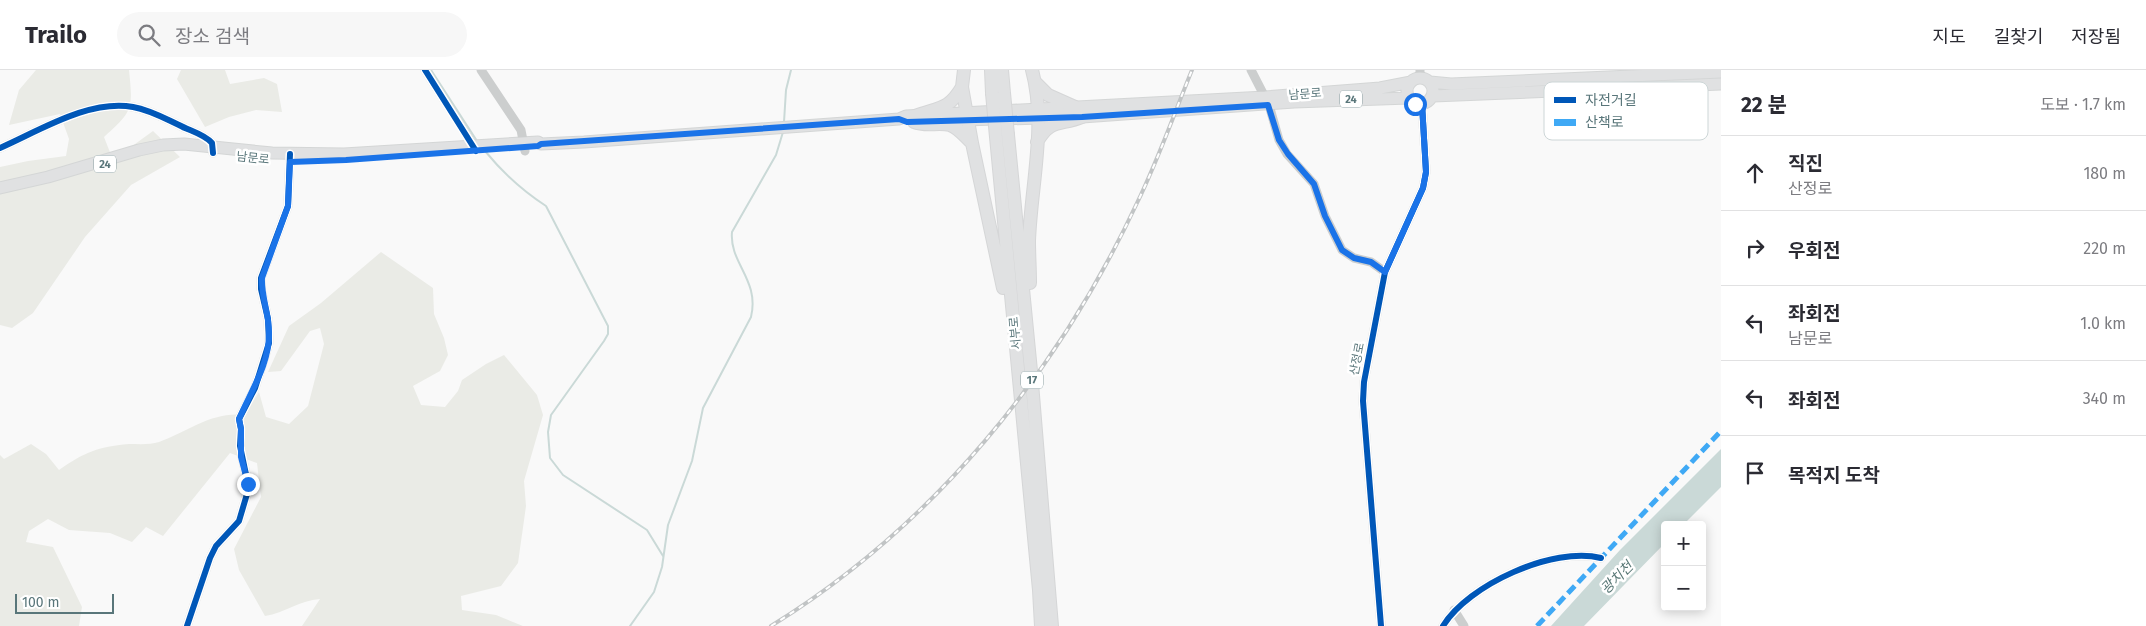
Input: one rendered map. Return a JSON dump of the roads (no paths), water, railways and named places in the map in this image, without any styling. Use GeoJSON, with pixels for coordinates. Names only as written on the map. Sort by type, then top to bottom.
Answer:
{"type":"FeatureCollection","features":[{"type":"Feature","properties":{"kind":"highway"},"geometry":{"type":"LineString","coordinates":[[964,70],[962,87],[972,143],[1001,276],[1025,372]]}},
{"type":"Feature","properties":{"kind":"highway","name":"서부로"},"geometry":{"type":"LineString","coordinates":[[991,70],[998,93],[1052,626]]}},
{"type":"Feature","properties":{"kind":"highway","name":"서부로"},"geometry":{"type":"LineString","coordinates":[[998,93],[1002,70]]}},
{"type":"Feature","properties":{"kind":"highway"},"geometry":{"type":"LineString","coordinates":[[1025,372],[1029,241],[1038,142],[1036,83],[1032,70]]}},
{"type":"Feature","properties":{"kind":"highway"},"geometry":{"type":"LineString","coordinates":[[1036,83],[1048,95],[1079,112],[1071,121],[1057,122],[1049,126],[1038,142]]}},
{"type":"Feature","properties":{"kind":"highway"},"geometry":{"type":"LineString","coordinates":[[962,87],[948,105],[914,119],[921,125],[949,125],[956,128],[972,143]]}},
{"type":"Feature","properties":{"kind":"highway","name":"서부로"},"geometry":{"type":"LineString","coordinates":[[1025,372],[1041,626]]}},
{"type":"Feature","properties":{"kind":"main road","name":"남문로"},"geometry":{"type":"LineString","coordinates":[[1567,82],[1721,72]]}},
{"type":"Feature","properties":{"kind":"main road","name":"남문로"},"geometry":{"type":"LineString","coordinates":[[1267,101],[1380,88],[1420,78],[1451,84],[1544,86]]}},
{"type":"Feature","properties":{"kind":"main road"},"geometry":{"type":"LineString","coordinates":[[1409,98],[1407,89],[1420,78],[1434,90],[1428,102],[1422,104]]}},
{"type":"Feature","properties":{"kind":"main road","name":"남문로"},"geometry":{"type":"LineString","coordinates":[[1432,96],[1506,86],[1544,84]]}},
{"type":"Feature","properties":{"kind":"main road","name":"남문로"},"geometry":{"type":"LineString","coordinates":[[1708,84],[1721,84]]}},
{"type":"Feature","properties":{"kind":"main road","name":"남문로"},"geometry":{"type":"LineString","coordinates":[[0,188],[48,177],[148,148],[175,144],[248,158],[346,160],[480,148],[525,147],[541,144],[899,119],[906,116],[914,119],[1267,101],[1409,98],[1415,104],[1422,104]]}},
{"type":"Feature","properties":{"kind":"main road","name":"남문로"},"geometry":{"type":"LineString","coordinates":[[0,194],[144,153],[173,149],[213,150]]}},
{"type":"Feature","properties":{"kind":"street"},"geometry":{"type":"LineString","coordinates":[[425,70],[480,148]]}},
{"type":"Feature","properties":{"kind":"street"},"geometry":{"type":"LineString","coordinates":[[482,70],[521,130],[525,147]]}},
{"type":"Feature","properties":{"kind":"street"},"geometry":{"type":"LineString","coordinates":[[1251,70],[1267,101],[1279,140],[1288,154],[1314,184],[1325,216],[1342,250],[1354,258],[1371,262],[1385,272]]}},
{"type":"Feature","properties":{"kind":"street","name":"산정로"},"geometry":{"type":"LineString","coordinates":[[1381,626],[1363,401],[1364,382],[1385,272],[1423,188],[1426,172],[1422,104]]}},
{"type":"Feature","properties":{"kind":"street"},"geometry":{"type":"LineString","coordinates":[[0,148],[86,110],[114,106],[134,107],[152,112],[201,135],[209,140],[213,150]]}},
{"type":"Feature","properties":{"kind":"street"},"geometry":{"type":"LineString","coordinates":[[187,626],[210,558],[216,546],[239,521],[247,494],[248,484],[240,446],[241,429],[239,419],[255,388],[268,349],[268,318],[261,289],[262,278],[288,206],[290,158]]}},
{"type":"Feature","properties":{"kind":"street"},"geometry":{"type":"LineString","coordinates":[[1443,626],[1454,610],[1461,604],[1525,566],[1557,559],[1589,556],[1601,558]]}},
{"type":"Feature","properties":{"kind":"street"},"geometry":{"type":"LineString","coordinates":[[1454,610],[1464,626]]}},
{"type":"Feature","properties":{"kind":"water","name":"광치천"},"geometry":{"type":"Polygon","coordinates":[[[1721,449],[1721,487],[1687,521],[1661,521],[1661,547],[1584,626],[1551,626],[1620,550],[1721,449]]]}},
{"type":"Feature","properties":{"kind":"waterway"},"geometry":{"type":"LineString","coordinates":[[431,70],[477,141]]}},
{"type":"Feature","properties":{"kind":"waterway"},"geometry":{"type":"LineString","coordinates":[[784,122],[786,90],[791,70]]}},
{"type":"Feature","properties":{"kind":"waterway"},"geometry":{"type":"LineString","coordinates":[[630,626],[654,592],[662,567],[668,525],[692,461],[703,408],[751,317],[753,304],[751,292],[735,253],[732,243],[732,232],[776,155],[783,132]]}},
{"type":"Feature","properties":{"kind":"waterway"},"geometry":{"type":"LineString","coordinates":[[485,151],[514,181],[546,206],[608,326],[608,334],[604,341],[551,415],[548,432],[550,458],[563,475],[647,530],[663,556]]}},
{"type":"Feature","properties":{"kind":"railway"},"geometry":{"type":"LineString","coordinates":[[771,626],[830,586],[885,542],[937,493],[985,441],[1029,386],[1069,327],[1105,266],[1145,187],[1192,70]]}}]}
